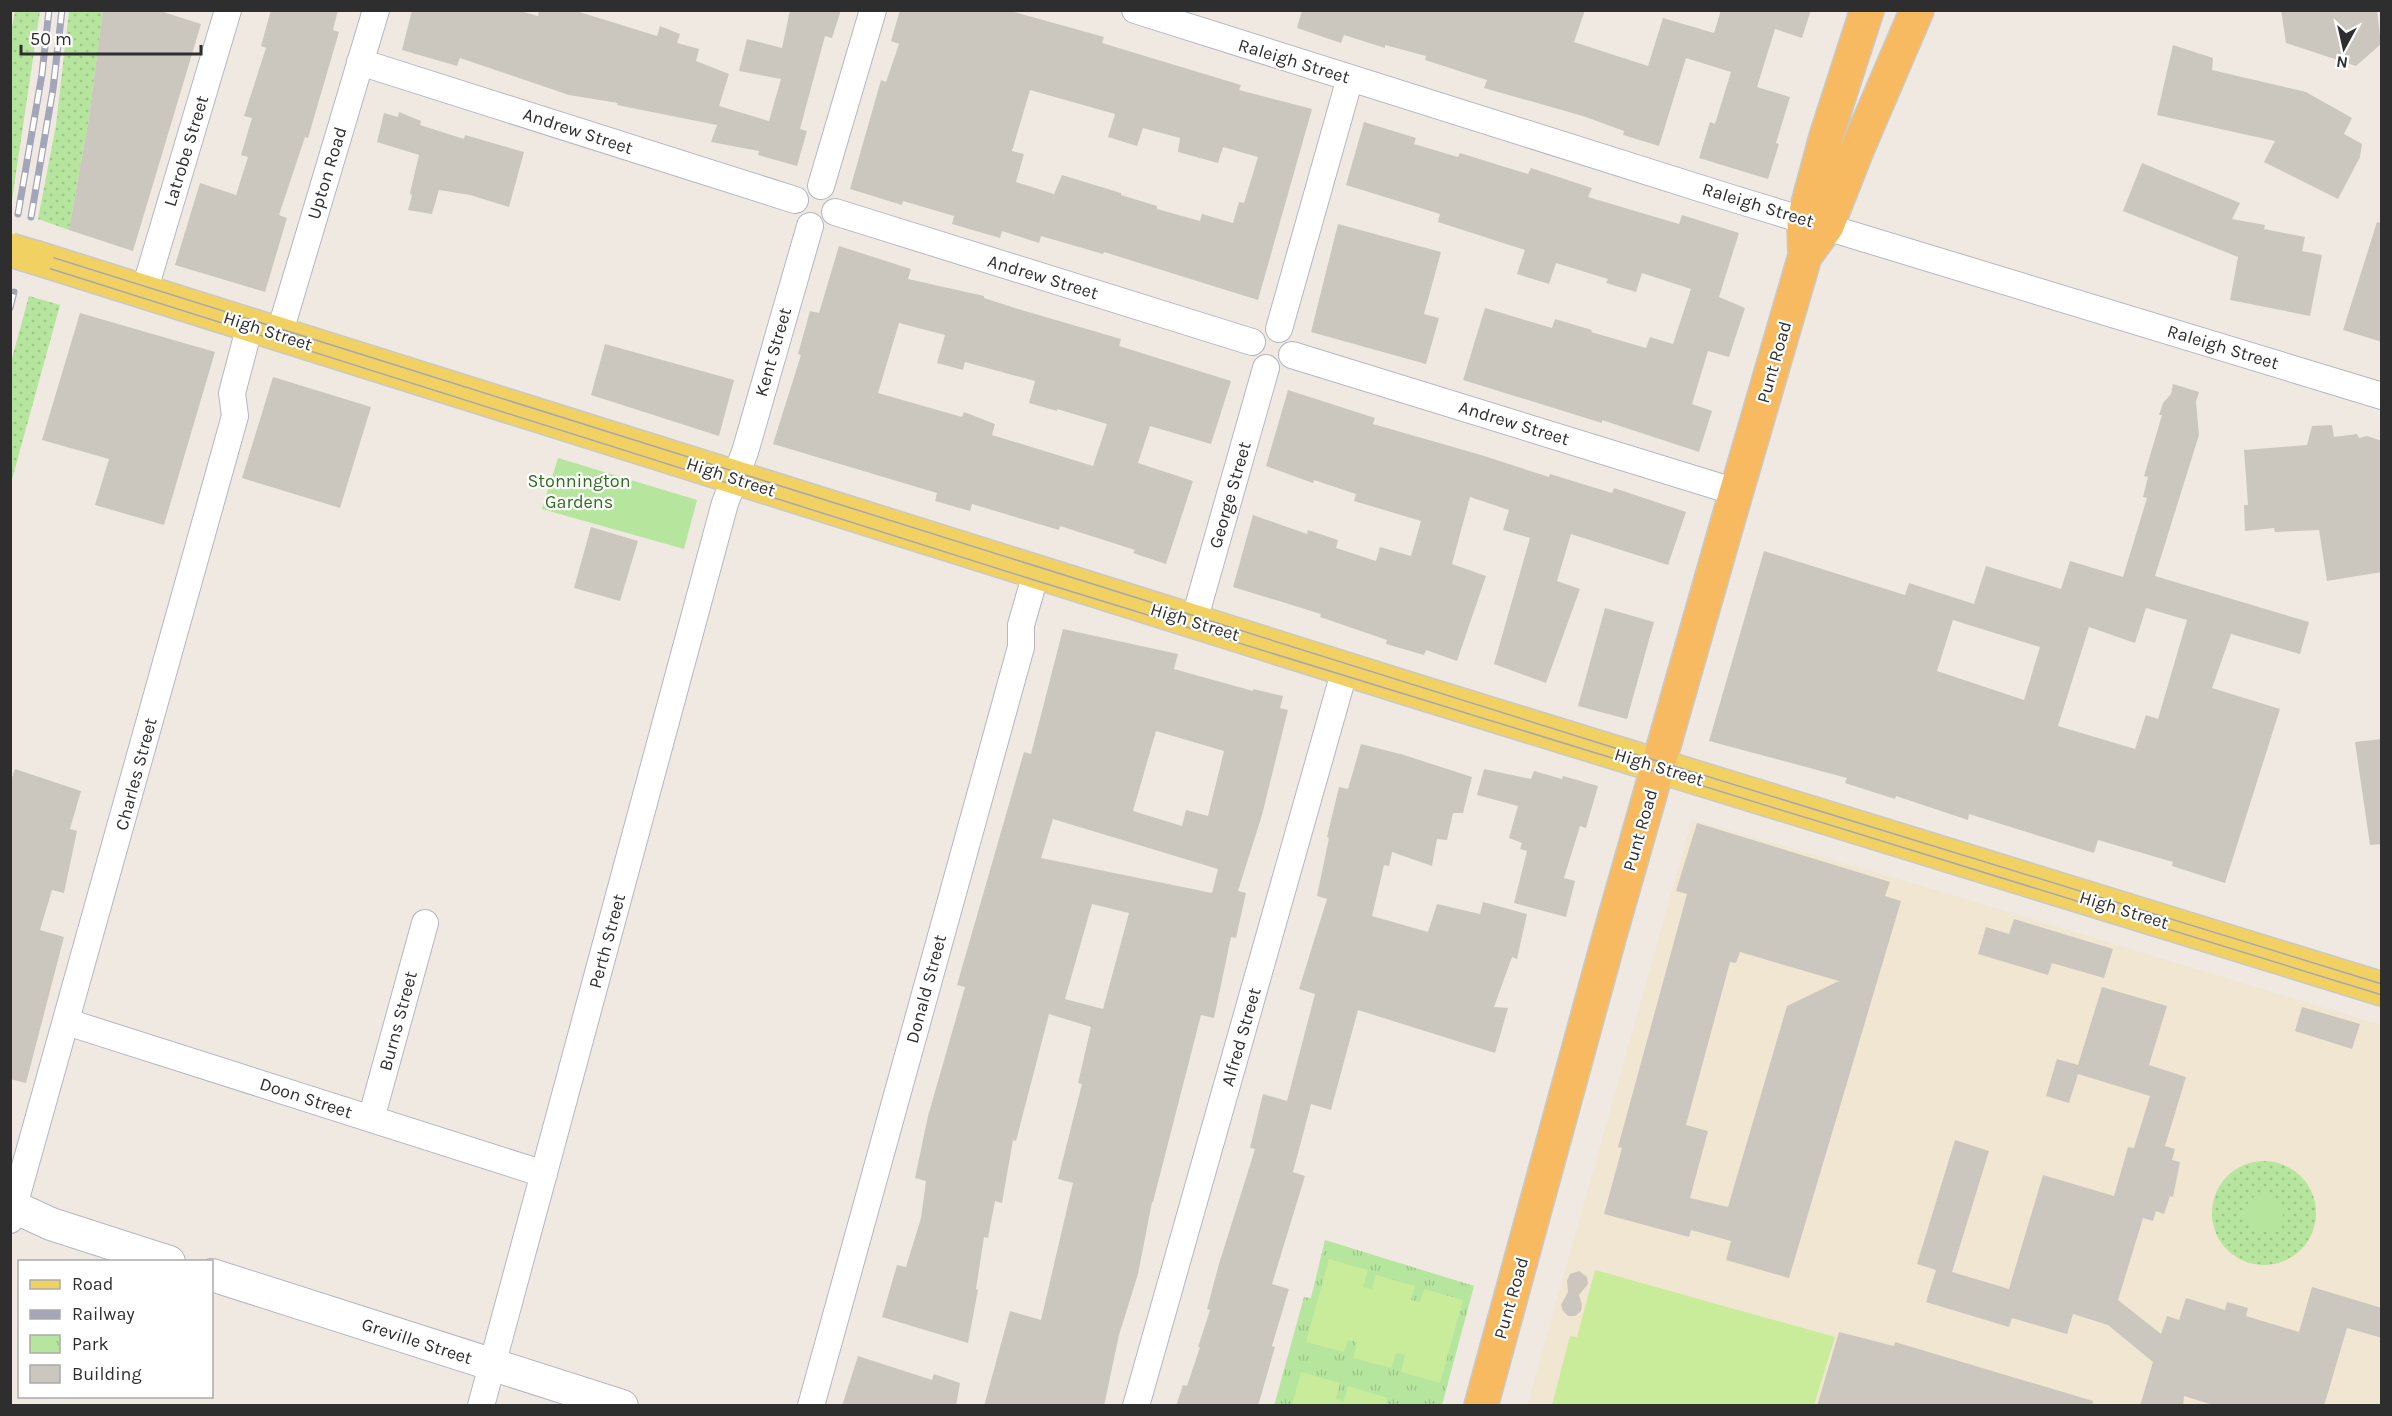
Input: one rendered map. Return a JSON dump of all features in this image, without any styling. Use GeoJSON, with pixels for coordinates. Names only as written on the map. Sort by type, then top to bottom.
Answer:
{"type":"FeatureCollection","features":[{"type":"Feature","properties":{"kind":"highway","name":"Punt Road"},"geometry":{"type":"LineString","coordinates":[[1481,1406],[1658,766],[1815,223],[1830,126],[1867,10]]}},
{"type":"Feature","properties":{"kind":"highway","name":"Punt Road"},"geometry":{"type":"LineString","coordinates":[[1815,223],[1857,150],[1917,10]]}},
{"type":"Feature","properties":{"kind":"main road","name":"High Street"},"geometry":{"type":"LineString","coordinates":[[24,254],[1036,573],[2382,989]]}},
{"type":"Feature","properties":{"kind":"street","name":"Latrobe Street"},"geometry":{"type":"LineString","coordinates":[[144,292],[228,10]]}},
{"type":"Feature","properties":{"kind":"street","name":"Upton Road"},"geometry":{"type":"LineString","coordinates":[[265,330],[360,62],[376,10]]}},
{"type":"Feature","properties":{"kind":"street"},"geometry":{"type":"LineString","coordinates":[[821,186],[873,10]]}},
{"type":"Feature","properties":{"kind":"street","name":"Raleigh Street"},"geometry":{"type":"LineString","coordinates":[[1135,10],[1815,223],[2382,396]]}},
{"type":"Feature","properties":{"kind":"street","name":"Andrew Street"},"geometry":{"type":"LineString","coordinates":[[360,62],[795,200]]}},
{"type":"Feature","properties":{"kind":"street"},"geometry":{"type":"LineString","coordinates":[[1279,329],[1350,78]]}},
{"type":"Feature","properties":{"kind":"street"},"geometry":{"type":"LineString","coordinates":[[808,186],[821,186],[835,199],[835,212],[825,224],[810,226],[803,224],[795,213],[795,200],[798,194],[808,186]]}},
{"type":"Feature","properties":{"kind":"street","name":"Andrew Street"},"geometry":{"type":"LineString","coordinates":[[835,212],[1252,342]]}},
{"type":"Feature","properties":{"kind":"street","name":"Kent Street"},"geometry":{"type":"LineString","coordinates":[[735,478],[745,452],[810,226]]}},
{"type":"Feature","properties":{"kind":"street"},"geometry":{"type":"LineString","coordinates":[[1265,328],[1279,329],[1289,336],[1293,348],[1292,355],[1279,368],[1266,368],[1260,366],[1252,356],[1252,342],[1255,336],[1265,328]]}},
{"type":"Feature","properties":{"kind":"street","name":"Charles Street"},"geometry":{"type":"LineString","coordinates":[[12,1211],[67,1022],[235,416],[232,393],[265,330]]}},
{"type":"Feature","properties":{"kind":"street","name":"Andrew Street"},"geometry":{"type":"LineString","coordinates":[[1292,355],[1736,492]]}},
{"type":"Feature","properties":{"kind":"street","name":"George Street"},"geometry":{"type":"LineString","coordinates":[[1194,621],[1266,368]]}},
{"type":"Feature","properties":{"kind":"street","name":"Perth Street"},"geometry":{"type":"LineString","coordinates":[[481,1406],[721,519],[735,478]]}},
{"type":"Feature","properties":{"kind":"street","name":"Donald Street"},"geometry":{"type":"LineString","coordinates":[[811,1406],[1021,647],[1023,638],[1021,625],[1036,573]]}},
{"type":"Feature","properties":{"kind":"street","name":"Alfred Street"},"geometry":{"type":"LineString","coordinates":[[1136,1406],[1345,669]]}},
{"type":"Feature","properties":{"kind":"street","name":"Burns Street"},"geometry":{"type":"LineString","coordinates":[[371,1119],[425,923]]}},
{"type":"Feature","properties":{"kind":"street","name":"Doon Street"},"geometry":{"type":"LineString","coordinates":[[67,1022],[544,1174]]}},
{"type":"Feature","properties":{"kind":"street"},"geometry":{"type":"LineString","coordinates":[[12,1211],[163,1260]]}},
{"type":"Feature","properties":{"kind":"street","name":"Greville Street"},"geometry":{"type":"LineString","coordinates":[[213,1275],[622,1406]]}},
{"type":"Feature","properties":{"kind":"shaded area"},"geometry":{"type":"Polygon","coordinates":[[[1692,820],[1909,882],[2381,1025],[2381,1405],[1527,1406],[1692,820]]]}},
{"type":"Feature","properties":{"kind":"green space"},"geometry":{"type":"Polygon","coordinates":[[[15,11],[40,11],[11,207],[10,37],[15,11]]]}},
{"type":"Feature","properties":{"kind":"green space"},"geometry":{"type":"Polygon","coordinates":[[[69,11],[103,11],[89,117],[69,230],[38,219],[56,125],[69,11]]]}},
{"type":"Feature","properties":{"kind":"green space"},"geometry":{"type":"Polygon","coordinates":[[[29,296],[60,305],[11,483],[11,362],[29,296]]]}},
{"type":"Feature","properties":{"kind":"green space","name":"Stonnington Gardens"},"geometry":{"type":"Polygon","coordinates":[[[558,458],[697,500],[684,549],[542,509],[558,458]]]}},
{"type":"Feature","properties":{"kind":"green space"},"geometry":{"type":"Polygon","coordinates":[[[2264,1161],[2284,1165],[2293,1170],[2307,1184],[2312,1193],[2316,1213],[2312,1233],[2307,1242],[2293,1256],[2284,1261],[2264,1265],[2244,1261],[2235,1256],[2221,1242],[2216,1233],[2212,1213],[2216,1193],[2221,1184],[2235,1170],[2244,1165],[2264,1161]]]}},
{"type":"Feature","properties":{"kind":"green space"},"geometry":{"type":"Polygon","coordinates":[[[2264,1194],[2278,1199],[2283,1213],[2278,1227],[2264,1232],[2250,1227],[2245,1213],[2250,1199],[2264,1194]]]}},
{"type":"Feature","properties":{"kind":"green space"},"geometry":{"type":"Polygon","coordinates":[[[1325,1240],[1474,1286],[1442,1405],[1274,1406],[1304,1297],[1311,1298],[1325,1240]]]}},
{"type":"Feature","properties":{"kind":"green space"},"geometry":{"type":"Polygon","coordinates":[[[1329,1259],[1368,1270],[1363,1287],[1372,1289],[1376,1275],[1415,1286],[1411,1300],[1420,1302],[1424,1289],[1463,1300],[1440,1383],[1401,1372],[1405,1355],[1396,1353],[1391,1368],[1353,1358],[1357,1342],[1348,1340],[1344,1352],[1306,1342],[1329,1259]]]}},
{"type":"Feature","properties":{"kind":"green space"},"geometry":{"type":"Polygon","coordinates":[[[1595,1270],[1835,1337],[1814,1405],[1552,1405],[1570,1336],[1577,1337],[1595,1270]]]}},
{"type":"Feature","properties":{"kind":"green space"},"geometry":{"type":"Polygon","coordinates":[[[1301,1372],[1340,1383],[1336,1399],[1344,1401],[1348,1386],[1388,1398],[1386,1405],[1292,1405],[1301,1372]]]}},
{"type":"Feature","properties":{"kind":"building"},"geometry":{"type":"Polygon","coordinates":[[[103,10],[157,10],[201,24],[133,251],[69,230],[89,117],[103,10]]]}},
{"type":"Feature","properties":{"kind":"building"},"geometry":{"type":"Polygon","coordinates":[[[271,10],[338,10],[333,30],[339,32],[308,138],[305,137],[279,215],[287,218],[265,292],[175,265],[200,183],[236,195],[248,157],[241,155],[252,118],[244,116],[266,48],[261,46],[271,10]]]}},
{"type":"Feature","properties":{"kind":"building"},"geometry":{"type":"Polygon","coordinates":[[[412,10],[517,10],[538,16],[539,10],[573,10],[657,36],[660,26],[680,34],[677,43],[699,49],[696,61],[729,74],[719,106],[769,121],[781,79],[739,71],[747,39],[782,48],[790,10],[841,10],[832,38],[825,36],[800,129],[807,131],[797,166],[758,155],[759,151],[711,142],[717,125],[617,105],[618,103],[569,95],[460,58],[457,66],[402,50],[412,10]]]}},
{"type":"Feature","properties":{"kind":"building"},"geometry":{"type":"Polygon","coordinates":[[[900,10],[1007,10],[1104,37],[1102,43],[1241,85],[1239,90],[1312,109],[1258,300],[1104,252],[1103,254],[1041,236],[1039,243],[1002,231],[1000,238],[952,224],[954,216],[903,201],[902,205],[850,189],[881,80],[886,82],[899,44],[891,41],[900,10]],[[1030,90],[1012,151],[1024,154],[1016,182],[1054,194],[1062,175],[1121,193],[1121,195],[1157,206],[1157,209],[1200,221],[1202,214],[1233,223],[1239,202],[1244,203],[1258,157],[1223,147],[1218,163],[1178,152],[1180,138],[1143,128],[1137,146],[1108,137],[1115,114],[1030,90]]]}},
{"type":"Feature","properties":{"kind":"building"},"geometry":{"type":"Polygon","coordinates":[[[1302,10],[1585,10],[1574,42],[1648,66],[1663,18],[1714,33],[1721,10],[1811,10],[1802,38],[1775,29],[1757,87],[1790,97],[1768,179],[1699,158],[1710,122],[1715,124],[1731,72],[1686,58],[1659,146],[1623,135],[1624,131],[1583,116],[1484,88],[1487,80],[1425,60],[1426,56],[1385,45],[1385,48],[1344,35],[1341,43],[1297,28],[1302,10]]]}},
{"type":"Feature","properties":{"kind":"building"},"geometry":{"type":"Polygon","coordinates":[[[2281,10],[2377,10],[2381,44],[2356,66],[2286,43],[2281,10]]]}},
{"type":"Feature","properties":{"kind":"building"},"geometry":{"type":"Polygon","coordinates":[[[2173,45],[2213,58],[2212,70],[2306,92],[2352,118],[2344,134],[2362,144],[2360,157],[2338,199],[2264,162],[2275,141],[2157,115],[2173,45]]]}},
{"type":"Feature","properties":{"kind":"building"},"geometry":{"type":"Polygon","coordinates":[[[399,112],[421,121],[420,125],[464,139],[465,135],[524,152],[509,207],[470,195],[439,190],[432,214],[408,210],[419,155],[377,142],[384,113],[398,117],[399,112]]]}},
{"type":"Feature","properties":{"kind":"building"},"geometry":{"type":"Polygon","coordinates":[[[1364,122],[1416,138],[1414,144],[1458,157],[1460,153],[1528,174],[1531,168],[1592,188],[1588,197],[1679,224],[1682,215],[1739,233],[1719,297],[1745,308],[1729,357],[1708,351],[1692,404],[1712,411],[1699,452],[1602,420],[1602,423],[1463,380],[1485,308],[1552,328],[1555,319],[1646,348],[1650,337],[1673,344],[1691,289],[1642,273],[1636,292],[1606,283],[1608,279],[1556,263],[1549,284],[1517,274],[1525,250],[1438,222],[1440,214],[1346,185],[1364,122]]]}},
{"type":"Feature","properties":{"kind":"building"},"geometry":{"type":"Polygon","coordinates":[[[2142,163],[2240,203],[2232,219],[2265,225],[2264,229],[2305,237],[2302,251],[2322,255],[2310,316],[2230,300],[2238,257],[2123,211],[2142,163]]]}},
{"type":"Feature","properties":{"kind":"building"},"geometry":{"type":"Polygon","coordinates":[[[2377,222],[2382,223],[2382,342],[2343,330],[2377,222]]]}},
{"type":"Feature","properties":{"kind":"building"},"geometry":{"type":"Polygon","coordinates":[[[1338,224],[1441,252],[1424,314],[1439,318],[1426,364],[1311,332],[1338,224]]]}},
{"type":"Feature","properties":{"kind":"building"},"geometry":{"type":"Polygon","coordinates":[[[839,246],[911,269],[908,279],[984,296],[984,298],[1018,309],[1121,339],[1119,346],[1231,381],[1211,444],[1150,426],[1138,463],[1193,481],[1166,564],[1133,553],[1135,550],[1060,526],[1059,530],[972,504],[970,511],[935,501],[937,493],[773,444],[801,355],[798,354],[810,311],[819,313],[839,246]],[[899,323],[878,393],[962,417],[964,412],[995,424],[992,435],[1093,466],[1107,424],[1029,403],[1035,381],[965,362],[963,370],[937,363],[945,335],[899,323]]]}},
{"type":"Feature","properties":{"kind":"building"},"geometry":{"type":"Polygon","coordinates":[[[80,313],[215,352],[164,525],[95,505],[109,459],[42,440],[80,313]]]}},
{"type":"Feature","properties":{"kind":"building"},"geometry":{"type":"Polygon","coordinates":[[[605,344],[734,380],[719,436],[591,395],[605,344]]]}},
{"type":"Feature","properties":{"kind":"building"},"geometry":{"type":"Polygon","coordinates":[[[273,377],[371,407],[340,508],[242,478],[273,377]]]}},
{"type":"Feature","properties":{"kind":"building"},"geometry":{"type":"Polygon","coordinates":[[[2173,384],[2199,392],[2196,402],[2199,435],[2155,576],[2309,622],[2300,654],[2231,634],[2212,688],[2280,709],[2225,883],[2172,866],[2173,862],[2098,840],[2094,853],[1969,814],[1968,820],[1896,796],[1895,799],[1845,783],[1847,778],[1709,741],[1764,551],[1905,595],[1909,583],[1974,604],[1986,566],[2061,589],[2070,561],[2123,577],[2147,498],[2143,497],[2148,477],[2144,476],[2162,415],[2159,415],[2163,403],[2171,394],[2173,384]],[[2146,608],[2135,643],[2089,627],[2058,726],[2135,749],[2146,715],[2158,719],[2187,620],[2146,608]],[[1953,620],[1937,671],[2024,700],[2040,647],[1953,620]]]}},
{"type":"Feature","properties":{"kind":"building"},"geometry":{"type":"Polygon","coordinates":[[[1288,390],[1375,418],[1373,424],[1549,477],[1550,474],[1612,493],[1614,488],[1686,512],[1668,565],[1571,534],[1557,581],[1580,589],[1546,683],[1494,664],[1530,538],[1503,530],[1509,510],[1470,497],[1452,564],[1486,576],[1457,661],[1426,650],[1424,655],[1386,644],[1387,640],[1320,617],[1321,614],[1233,587],[1253,515],[1307,534],[1308,530],[1338,540],[1336,548],[1376,561],[1380,547],[1411,556],[1421,521],[1354,501],[1356,494],[1314,480],[1313,483],[1266,466],[1288,390]]]}},
{"type":"Feature","properties":{"kind":"building"},"geometry":{"type":"Polygon","coordinates":[[[2332,425],[2334,437],[2357,434],[2359,438],[2367,436],[2382,441],[2382,572],[2327,581],[2319,530],[2275,532],[2274,528],[2245,531],[2244,505],[2248,505],[2244,450],[2307,445],[2312,426],[2332,425]]]}},
{"type":"Feature","properties":{"kind":"building"},"geometry":{"type":"Polygon","coordinates":[[[591,527],[638,541],[620,601],[574,588],[591,527]]]}},
{"type":"Feature","properties":{"kind":"building"},"geometry":{"type":"Polygon","coordinates":[[[1605,608],[1654,622],[1627,719],[1578,706],[1605,608]]]}},
{"type":"Feature","properties":{"kind":"building"},"geometry":{"type":"Polygon","coordinates":[[[1063,629],[1178,654],[1174,669],[1253,691],[1253,689],[1283,696],[1280,708],[1288,710],[1262,815],[1238,891],[1246,893],[1236,938],[1231,937],[1214,1018],[1201,1015],[1152,1202],[1138,1274],[1119,1335],[1104,1406],[984,1406],[1010,1311],[1041,1320],[1073,1183],[1058,1179],[1082,1084],[1078,1083],[1091,1027],[1049,1014],[1016,1141],[1013,1140],[1002,1203],[995,1201],[988,1238],[984,1237],[976,1289],[978,1290],[968,1343],[882,1317],[897,1265],[906,1267],[921,1218],[926,1181],[915,1178],[928,1116],[965,987],[957,985],[1024,752],[1031,754],[1063,629]],[[1156,731],[1133,811],[1182,826],[1186,810],[1208,816],[1224,751],[1156,731]],[[1053,819],[1041,858],[1212,893],[1218,869],[1053,819]],[[1092,904],[1065,999],[1103,1009],[1129,913],[1092,904]]]}},
{"type":"Feature","properties":{"kind":"building"},"geometry":{"type":"Polygon","coordinates":[[[2382,739],[2382,844],[2370,845],[2355,742],[2382,739]]]}},
{"type":"Feature","properties":{"kind":"building"},"geometry":{"type":"Polygon","coordinates":[[[1361,744],[1472,777],[1463,813],[1453,813],[1447,840],[1437,839],[1432,866],[1392,852],[1389,866],[1384,865],[1372,916],[1428,932],[1437,904],[1480,914],[1483,902],[1527,914],[1517,959],[1512,957],[1494,1007],[1508,1008],[1495,1053],[1358,1010],[1331,1110],[1311,1104],[1293,1172],[1305,1176],[1272,1284],[1289,1289],[1272,1346],[1275,1347],[1258,1406],[1176,1406],[1183,1385],[1187,1386],[1200,1347],[1198,1347],[1210,1310],[1207,1309],[1219,1264],[1255,1149],[1250,1148],[1263,1094],[1287,1101],[1315,994],[1299,989],[1327,899],[1317,896],[1329,838],[1327,837],[1339,787],[1348,789],[1361,744]]]}},
{"type":"Feature","properties":{"kind":"building"},"geometry":{"type":"Polygon","coordinates":[[[15,769],[81,791],[70,829],[77,831],[64,893],[52,890],[40,930],[64,937],[26,1083],[10,1079],[10,783],[15,769]]]}},
{"type":"Feature","properties":{"kind":"building"},"geometry":{"type":"Polygon","coordinates":[[[1484,769],[1531,779],[1534,771],[1598,786],[1586,828],[1580,826],[1564,878],[1575,881],[1566,917],[1514,903],[1527,851],[1520,849],[1522,843],[1509,838],[1518,806],[1477,795],[1484,769]]]}},
{"type":"Feature","properties":{"kind":"building"},"geometry":{"type":"Polygon","coordinates":[[[1697,823],[1890,882],[1885,896],[1901,901],[1789,1278],[1726,1260],[1731,1241],[1691,1230],[1689,1237],[1604,1214],[1622,1148],[1618,1147],[1687,894],[1676,891],[1697,823]],[[1740,952],[1736,963],[1730,962],[1686,1125],[1708,1131],[1690,1198],[1728,1207],[1787,1006],[1839,981],[1740,952]]]}},
{"type":"Feature","properties":{"kind":"building"},"geometry":{"type":"Polygon","coordinates":[[[2014,919],[2113,949],[2104,978],[2052,963],[2048,975],[1978,954],[1986,927],[2009,934],[2014,919]]]}},
{"type":"Feature","properties":{"kind":"building"},"geometry":{"type":"Polygon","coordinates":[[[2102,987],[2167,1006],[2149,1065],[2186,1077],[2165,1146],[2175,1149],[2172,1160],[2180,1162],[2173,1197],[2170,1196],[2164,1214],[2156,1211],[2153,1221],[2143,1218],[2118,1300],[2161,1334],[2167,1316],[2179,1320],[2186,1298],[2225,1310],[2227,1302],[2248,1308],[2246,1316],[2299,1332],[2312,1287],[2382,1308],[2382,1338],[2347,1328],[2324,1406],[2216,1406],[2184,1396],[2183,1406],[2140,1406],[2153,1362],[2108,1325],[2073,1314],[2067,1334],[2012,1318],[2009,1327],[1926,1302],[1936,1270],[1917,1264],[1955,1140],[1989,1151],[1952,1272],[2009,1289],[2043,1175],[2114,1196],[2128,1147],[2134,1148],[2150,1096],[2078,1074],[2069,1103],[2046,1096],[2057,1059],[2078,1065],[2102,987]]]}},
{"type":"Feature","properties":{"kind":"building"},"geometry":{"type":"Polygon","coordinates":[[[2302,1007],[2360,1024],[2352,1049],[2295,1031],[2302,1007]]]}},
{"type":"Feature","properties":{"kind":"building"},"geometry":{"type":"Polygon","coordinates":[[[1579,1271],[1587,1277],[1588,1284],[1579,1295],[1581,1311],[1575,1316],[1568,1316],[1561,1305],[1568,1292],[1567,1281],[1570,1274],[1579,1271]]]}},
{"type":"Feature","properties":{"kind":"building"},"geometry":{"type":"Polygon","coordinates":[[[1839,1332],[1894,1346],[1895,1342],[2093,1401],[2092,1406],[1817,1406],[1839,1332]]]}},
{"type":"Feature","properties":{"kind":"building"},"geometry":{"type":"Polygon","coordinates":[[[858,1356],[932,1380],[934,1374],[960,1383],[956,1406],[842,1406],[858,1356]]]}},
{"type":"Feature","properties":{"kind":"tram line"},"geometry":{"type":"LineString","coordinates":[[10,244],[1615,748],[2382,984]]}},
{"type":"Feature","properties":{"kind":"tram line"},"geometry":{"type":"LineString","coordinates":[[10,256],[1034,580],[2382,995]]}},
{"type":"Feature","properties":{"kind":"railway"},"geometry":{"type":"LineString","coordinates":[[18,214],[42,74],[49,10]]}},
{"type":"Feature","properties":{"kind":"railway"},"geometry":{"type":"LineString","coordinates":[[31,217],[53,89],[62,10]]}},
{"type":"Feature","properties":{"kind":"railway"},"geometry":{"type":"LineString","coordinates":[[10,308],[14,292]]}}]}
